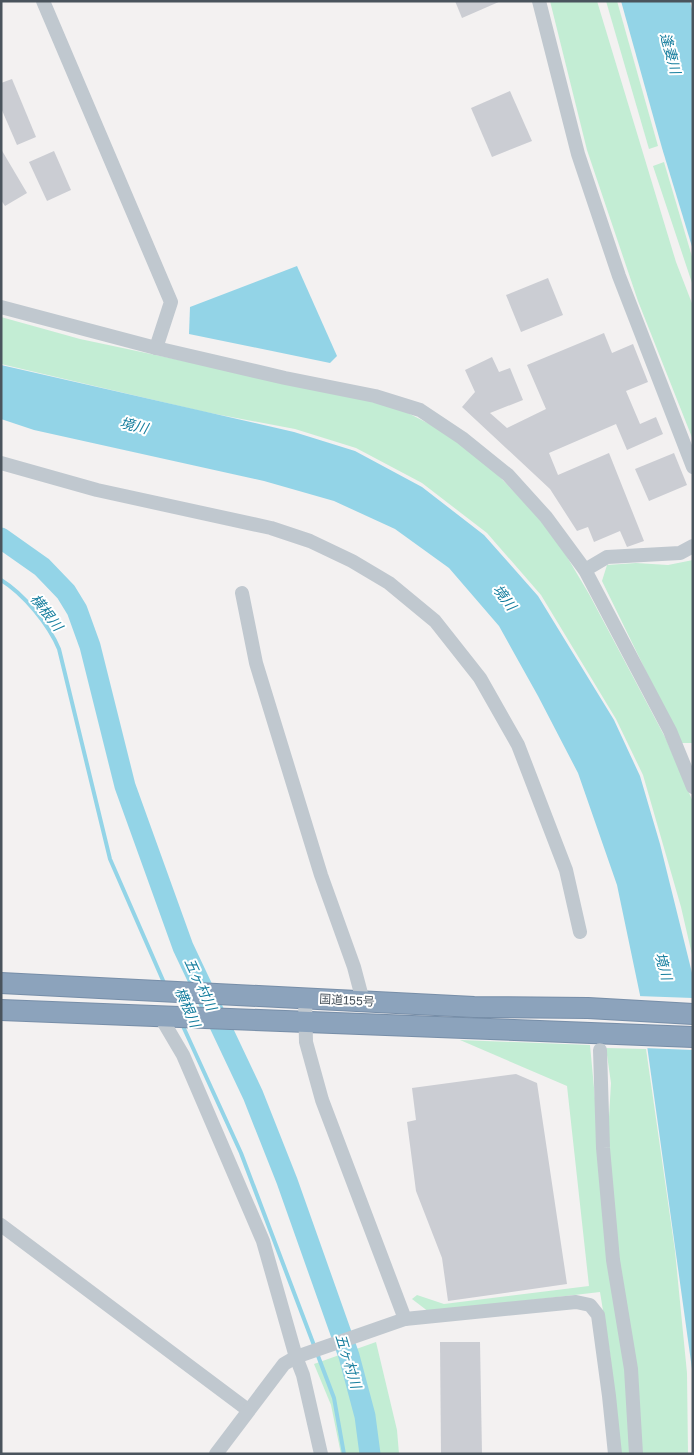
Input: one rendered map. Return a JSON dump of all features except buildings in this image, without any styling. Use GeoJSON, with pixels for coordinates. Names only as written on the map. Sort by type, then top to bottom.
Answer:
{"type":"FeatureCollection","features":[{"type":"Feature","properties":{"kind":"highway","name":"国道155号"},"geometry":{"type":"LineString","coordinates":[[1,983],[474,1007],[588,1008],[693,1014]]}},
{"type":"Feature","properties":{"kind":"highway","name":"国道155号"},"geometry":{"type":"LineString","coordinates":[[1,1010],[306,1022],[605,1042],[693,1037]]}},
{"type":"Feature","properties":{"kind":"street"},"geometry":{"type":"LineString","coordinates":[[42,1],[171,302],[156,348]]}},
{"type":"Feature","properties":{"kind":"street"},"geometry":{"type":"LineString","coordinates":[[539,1],[581,163],[619,276],[693,467]]}},
{"type":"Feature","properties":{"kind":"street"},"geometry":{"type":"LineString","coordinates":[[1,308],[156,348],[285,378],[375,396],[420,410],[462,438],[508,475],[546,518],[585,570],[670,731],[693,787]]}},
{"type":"Feature","properties":{"kind":"street"},"geometry":{"type":"LineString","coordinates":[[1,463],[97,490],[271,528],[310,541],[352,561],[389,583],[435,621],[480,678],[518,745],[566,870],[580,932]]}},
{"type":"Feature","properties":{"kind":"street"},"geometry":{"type":"LineString","coordinates":[[585,570],[607,557],[680,553],[693,546]]}},
{"type":"Feature","properties":{"kind":"street"},"geometry":{"type":"LineString","coordinates":[[242,592],[256,663],[321,875],[354,967],[363,1001]]}},
{"type":"Feature","properties":{"kind":"street"},"geometry":{"type":"LineString","coordinates":[[306,998],[306,1042],[322,1100],[405,1319]]}},
{"type":"Feature","properties":{"kind":"street"},"geometry":{"type":"LineString","coordinates":[[163,1016],[183,1055],[263,1241],[299,1356],[321,1454]]}},
{"type":"Feature","properties":{"kind":"street"},"geometry":{"type":"LineString","coordinates":[[605,1042],[603,1148],[612,1250],[631,1369],[636,1454]]}},
{"type":"Feature","properties":{"kind":"street"},"geometry":{"type":"LineString","coordinates":[[1,1226],[248,1410]]}},
{"type":"Feature","properties":{"kind":"street"},"geometry":{"type":"LineString","coordinates":[[216,1454],[284,1364],[299,1356],[405,1319],[576,1302],[590,1305],[598,1315],[615,1454]]}},
{"type":"Feature","properties":{"kind":"green space"},"geometry":{"type":"Polygon","coordinates":[[[550,1],[597,1],[676,262],[693,306],[693,440],[638,301],[587,150],[550,1]]]}},
{"type":"Feature","properties":{"kind":"green space"},"geometry":{"type":"Polygon","coordinates":[[[606,1],[617,1],[658,146],[649,149],[606,1]]]}},
{"type":"Feature","properties":{"kind":"green space"},"geometry":{"type":"Polygon","coordinates":[[[664,162],[693,260],[693,286],[653,166],[664,162]]]}},
{"type":"Feature","properties":{"kind":"green space"},"geometry":{"type":"Polygon","coordinates":[[[1,317],[80,339],[359,398],[404,411],[445,432],[490,467],[527,505],[557,540],[589,594],[666,739],[693,802],[693,959],[681,907],[643,775],[616,719],[541,595],[487,533],[422,483],[356,448],[295,429],[205,412],[1,364],[1,317]]]}},
{"type":"Feature","properties":{"kind":"green space"},"geometry":{"type":"Polygon","coordinates":[[[693,560],[693,743],[681,743],[602,581],[607,565],[636,563],[668,565],[693,560]]]}},
{"type":"Feature","properties":{"kind":"green space"},"geometry":{"type":"Polygon","coordinates":[[[460,1040],[590,1045],[610,1258],[628,1369],[633,1454],[620,1454],[610,1354],[600,1292],[429,1312],[412,1299],[417,1295],[444,1304],[589,1286],[567,1086],[460,1040]]]}},
{"type":"Feature","properties":{"kind":"green space"},"geometry":{"type":"Polygon","coordinates":[[[606,1048],[646,1049],[675,1251],[687,1373],[688,1454],[639,1454],[616,1259],[607,1151],[611,1083],[606,1048]]]}},
{"type":"Feature","properties":{"kind":"green space"},"geometry":{"type":"Polygon","coordinates":[[[376,1342],[397,1430],[399,1454],[341,1454],[331,1405],[314,1364],[376,1342]]]}},
{"type":"Feature","properties":{"kind":"water","name":"逢妻川"},"geometry":{"type":"Polygon","coordinates":[[[621,1],[690,1],[693,13],[693,250],[662,148],[621,1]]]}},
{"type":"Feature","properties":{"kind":"water"},"geometry":{"type":"Polygon","coordinates":[[[297,266],[337,356],[330,363],[189,334],[190,307],[297,266]]]}},
{"type":"Feature","properties":{"kind":"water","name":"境川"},"geometry":{"type":"Polygon","coordinates":[[[1,365],[294,432],[355,451],[422,487],[484,535],[538,596],[614,720],[640,776],[660,844],[693,977],[693,1454],[692,1369],[640,995],[617,885],[578,773],[499,626],[449,568],[395,529],[334,501],[264,481],[34,430],[1,419],[1,365]]]}},
{"type":"Feature","properties":{"kind":"pier"},"geometry":{"type":"Polygon","coordinates":[[[637,996],[693,998],[693,1050],[644,1048],[637,996]]]}},
{"type":"Feature","properties":{"kind":"waterway","name":"五ヶ村川"},"geometry":{"type":"LineString","coordinates":[[1,538],[42,567],[66,592],[77,610],[90,646],[125,786],[183,947],[253,1095],[287,1181],[349,1356],[365,1416],[370,1454]]}},
{"type":"Feature","properties":{"kind":"waterway","name":"横根川"},"geometry":{"type":"LineString","coordinates":[[1,580],[18,593],[35,611],[49,630],[59,649],[110,859],[165,985]]}},
{"type":"Feature","properties":{"kind":"waterway","name":"横根川"},"geometry":{"type":"LineString","coordinates":[[182,1024],[241,1153],[334,1398],[344,1454]]}}]}
